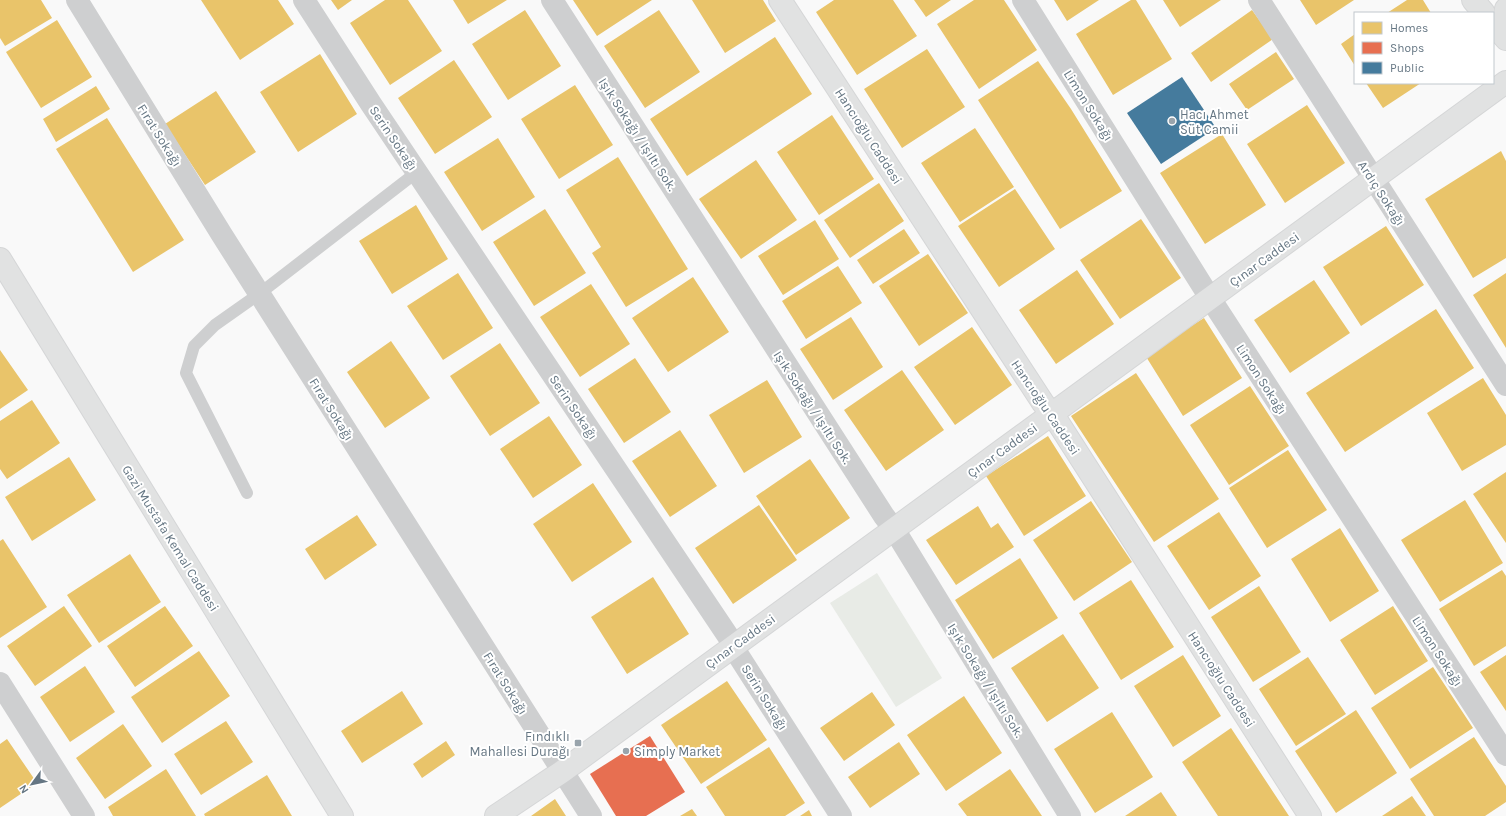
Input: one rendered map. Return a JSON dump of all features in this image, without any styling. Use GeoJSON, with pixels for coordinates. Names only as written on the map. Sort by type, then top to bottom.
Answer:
{"type":"FeatureCollection","features":[{"type":"Feature","properties":{"kind":"street","name":"Fırat Sokağı"},"geometry":{"type":"LineString","coordinates":[[77,0],[259,294],[591,816]]}},
{"type":"Feature","properties":{"kind":"street","name":"Serin Sokağı"},"geometry":{"type":"LineString","coordinates":[[304,0],[371,104],[734,645],[733,647],[841,816]]}},
{"type":"Feature","properties":{"kind":"street","name":"Işık Sokağı / Işıltı Sok."},"geometry":{"type":"LineString","coordinates":[[552,0],[884,516],[894,529],[1070,816]]}},
{"type":"Feature","properties":{"kind":"street","name":"Hancıoğlu Caddesi"},"geometry":{"type":"LineString","coordinates":[[780,0],[1051,414],[1310,816]]}},
{"type":"Feature","properties":{"kind":"street","name":"Limon Sokağı"},"geometry":{"type":"LineString","coordinates":[[1023,0],[1210,298],[1506,756]]}},
{"type":"Feature","properties":{"kind":"street","name":"Ardıç Sokağı"},"geometry":{"type":"LineString","coordinates":[[1259,0],[1506,385]]}},
{"type":"Feature","properties":{"kind":"street"},"geometry":{"type":"LineString","coordinates":[[1473,0],[1483,12]]}},
{"type":"Feature","properties":{"kind":"street"},"geometry":{"type":"LineString","coordinates":[[1506,9],[1506,22]]}},
{"type":"Feature","properties":{"kind":"street"},"geometry":{"type":"LineString","coordinates":[[1494,25],[1506,39]]}},
{"type":"Feature","properties":{"kind":"street","name":"Çınar Caddesi"},"geometry":{"type":"LineString","coordinates":[[496,816],[563,771],[1506,82]]}},
{"type":"Feature","properties":{"kind":"street","name":"Gazi Mustafa Kemal Caddesi"},"geometry":{"type":"LineString","coordinates":[[0,259],[342,816]]}},
{"type":"Feature","properties":{"kind":"street"},"geometry":{"type":"LineString","coordinates":[[0,683],[84,816]]}},
{"type":"Feature","properties":{"kind":"lane"},"geometry":{"type":"LineString","coordinates":[[247,493],[186,374],[194,346],[215,325],[259,294],[417,172]]}},
{"type":"Feature","properties":{"kind":"shaded area"},"geometry":{"type":"Polygon","coordinates":[[[877,573],[942,678],[896,707],[830,603],[877,573]]]}},
{"type":"Feature","properties":{"kind":"building: Homes"},"geometry":{"type":"Polygon","coordinates":[[[0,0],[41,0],[52,18],[5,46],[0,38],[0,0]]]}},
{"type":"Feature","properties":{"kind":"building: Homes"},"geometry":{"type":"Polygon","coordinates":[[[201,0],[278,0],[294,24],[240,60],[201,0]]]}},
{"type":"Feature","properties":{"kind":"building: Homes"},"geometry":{"type":"Polygon","coordinates":[[[331,0],[352,0],[338,10],[331,0]]]}},
{"type":"Feature","properties":{"kind":"building: Homes"},"geometry":{"type":"Polygon","coordinates":[[[385,0],[408,0],[442,51],[390,85],[350,23],[385,0]]]}},
{"type":"Feature","properties":{"kind":"building: Homes"},"geometry":{"type":"Polygon","coordinates":[[[453,0],[507,0],[468,24],[453,0]]]}},
{"type":"Feature","properties":{"kind":"building: Homes"},"geometry":{"type":"Polygon","coordinates":[[[573,0],[652,0],[597,36],[573,0]]]}},
{"type":"Feature","properties":{"kind":"building: Homes"},"geometry":{"type":"Polygon","coordinates":[[[692,0],[763,0],[776,21],[725,53],[692,0]]]}},
{"type":"Feature","properties":{"kind":"building: Homes"},"geometry":{"type":"Polygon","coordinates":[[[834,0],[893,0],[917,36],[857,75],[816,12],[834,0]]]}},
{"type":"Feature","properties":{"kind":"building: Homes"},"geometry":{"type":"Polygon","coordinates":[[[914,0],[951,0],[926,17],[914,0]]]}},
{"type":"Feature","properties":{"kind":"building: Homes"},"geometry":{"type":"Polygon","coordinates":[[[974,0],[1004,0],[1037,50],[979,89],[937,24],[974,0]]]}},
{"type":"Feature","properties":{"kind":"building: Homes"},"geometry":{"type":"Polygon","coordinates":[[[1054,0],[1099,0],[1067,21],[1054,0]]]}},
{"type":"Feature","properties":{"kind":"building: Homes"},"geometry":{"type":"Polygon","coordinates":[[[1131,0],[1136,0],[1172,59],[1113,95],[1076,34],[1131,0]]]}},
{"type":"Feature","properties":{"kind":"building: Homes"},"geometry":{"type":"Polygon","coordinates":[[[1163,0],[1221,0],[1180,27],[1163,0]]]}},
{"type":"Feature","properties":{"kind":"building: Homes"},"geometry":{"type":"Polygon","coordinates":[[[1300,0],[1354,0],[1316,25],[1300,0]]]}},
{"type":"Feature","properties":{"kind":"building: Homes"},"geometry":{"type":"Polygon","coordinates":[[[1407,0],[1423,0],[1430,12],[1389,12],[1407,0]]]}},
{"type":"Feature","properties":{"kind":"building: Homes"},"geometry":{"type":"Polygon","coordinates":[[[525,10],[561,66],[508,100],[472,44],[525,10]]]}},
{"type":"Feature","properties":{"kind":"building: Homes"},"geometry":{"type":"Polygon","coordinates":[[[659,10],[700,72],[645,108],[604,46],[659,10]]]}},
{"type":"Feature","properties":{"kind":"building: Homes"},"geometry":{"type":"Polygon","coordinates":[[[1252,10],[1273,39],[1211,82],[1191,53],[1252,10]]]}},
{"type":"Feature","properties":{"kind":"building: Homes"},"geometry":{"type":"Polygon","coordinates":[[[57,20],[92,77],[41,108],[6,52],[57,20]]]}},
{"type":"Feature","properties":{"kind":"building: Homes"},"geometry":{"type":"Polygon","coordinates":[[[1354,35],[1354,64],[1341,44],[1354,35]]]}},
{"type":"Feature","properties":{"kind":"building: Homes"},"geometry":{"type":"Polygon","coordinates":[[[775,37],[812,94],[687,176],[650,119],[775,37]]]}},
{"type":"Feature","properties":{"kind":"building: Homes"},"geometry":{"type":"Polygon","coordinates":[[[927,49],[965,107],[902,148],[864,89],[927,49]]]}},
{"type":"Feature","properties":{"kind":"building: Homes"},"geometry":{"type":"Polygon","coordinates":[[[1276,52],[1294,79],[1247,110],[1229,84],[1276,52]]]}},
{"type":"Feature","properties":{"kind":"building: Homes"},"geometry":{"type":"Polygon","coordinates":[[[320,54],[357,114],[298,152],[260,92],[320,54]]]}},
{"type":"Feature","properties":{"kind":"building: Homes"},"geometry":{"type":"Polygon","coordinates":[[[454,60],[492,117],[435,154],[398,98],[454,60]]]}},
{"type":"Feature","properties":{"kind":"building: Homes"},"geometry":{"type":"Polygon","coordinates":[[[1038,61],[1071,109],[1122,191],[1060,229],[978,100],[1038,61]]]}},
{"type":"Feature","properties":{"kind":"building: Homes"},"geometry":{"type":"Polygon","coordinates":[[[1367,84],[1419,84],[1383,108],[1367,84]]]}},
{"type":"Feature","properties":{"kind":"building: Homes"},"geometry":{"type":"Polygon","coordinates":[[[575,85],[613,145],[559,179],[521,119],[575,85]]]}},
{"type":"Feature","properties":{"kind":"building: Homes"},"geometry":{"type":"Polygon","coordinates":[[[96,86],[110,109],[56,142],[43,119],[96,86]]]}},
{"type":"Feature","properties":{"kind":"building: Homes"},"geometry":{"type":"Polygon","coordinates":[[[216,91],[256,152],[205,185],[165,124],[216,91]]]}},
{"type":"Feature","properties":{"kind":"building: Homes"},"geometry":{"type":"Polygon","coordinates":[[[1307,105],[1345,163],[1285,203],[1247,144],[1307,105]]]}},
{"type":"Feature","properties":{"kind":"building: Homes"},"geometry":{"type":"Polygon","coordinates":[[[832,115],[874,179],[819,215],[777,152],[832,115]]]}},
{"type":"Feature","properties":{"kind":"building: Homes"},"geometry":{"type":"Polygon","coordinates":[[[107,118],[184,240],[133,272],[56,149],[107,118]]]}},
{"type":"Feature","properties":{"kind":"building: Homes"},"geometry":{"type":"Polygon","coordinates":[[[975,128],[1014,187],[960,222],[921,163],[975,128]]]}},
{"type":"Feature","properties":{"kind":"building: Homes"},"geometry":{"type":"Polygon","coordinates":[[[1222,134],[1266,205],[1205,244],[1160,173],[1222,134]]]}},
{"type":"Feature","properties":{"kind":"building: Homes"},"geometry":{"type":"Polygon","coordinates":[[[498,138],[535,197],[482,231],[444,172],[498,138]]]}},
{"type":"Feature","properties":{"kind":"building: Homes"},"geometry":{"type":"Polygon","coordinates":[[[1501,151],[1506,161],[1506,258],[1473,278],[1425,199],[1501,151]]]}},
{"type":"Feature","properties":{"kind":"building: Homes"},"geometry":{"type":"Polygon","coordinates":[[[618,157],[688,269],[626,307],[592,253],[601,247],[566,190],[618,157]]]}},
{"type":"Feature","properties":{"kind":"building: Homes"},"geometry":{"type":"Polygon","coordinates":[[[756,160],[797,220],[741,259],[699,199],[756,160]]]}},
{"type":"Feature","properties":{"kind":"building: Homes"},"geometry":{"type":"Polygon","coordinates":[[[879,183],[904,221],[850,258],[824,220],[879,183]]]}},
{"type":"Feature","properties":{"kind":"building: Homes"},"geometry":{"type":"Polygon","coordinates":[[[1015,189],[1055,249],[999,287],[958,226],[1015,189]]]}},
{"type":"Feature","properties":{"kind":"building: Homes"},"geometry":{"type":"Polygon","coordinates":[[[416,205],[448,259],[392,294],[359,241],[416,205]]]}},
{"type":"Feature","properties":{"kind":"building: Homes"},"geometry":{"type":"Polygon","coordinates":[[[545,209],[586,273],[534,306],[493,242],[545,209]]]}},
{"type":"Feature","properties":{"kind":"building: Homes"},"geometry":{"type":"Polygon","coordinates":[[[1141,219],[1181,278],[1120,319],[1080,260],[1141,219]]]}},
{"type":"Feature","properties":{"kind":"building: Homes"},"geometry":{"type":"Polygon","coordinates":[[[815,220],[839,259],[783,295],[758,256],[815,220]]]}},
{"type":"Feature","properties":{"kind":"building: Homes"},"geometry":{"type":"Polygon","coordinates":[[[1386,226],[1424,285],[1361,326],[1323,267],[1386,226]]]}},
{"type":"Feature","properties":{"kind":"building: Homes"},"geometry":{"type":"Polygon","coordinates":[[[904,229],[920,253],[873,284],[857,260],[904,229]]]}},
{"type":"Feature","properties":{"kind":"building: Homes"},"geometry":{"type":"Polygon","coordinates":[[[928,254],[968,313],[919,346],[879,286],[928,254]]]}},
{"type":"Feature","properties":{"kind":"building: Homes"},"geometry":{"type":"Polygon","coordinates":[[[838,266],[862,303],[806,339],[782,301],[838,266]]]}},
{"type":"Feature","properties":{"kind":"building: Homes"},"geometry":{"type":"Polygon","coordinates":[[[1077,270],[1114,324],[1056,364],[1019,310],[1077,270]]]}},
{"type":"Feature","properties":{"kind":"building: Homes"},"geometry":{"type":"Polygon","coordinates":[[[458,273],[493,328],[443,360],[407,306],[458,273]]]}},
{"type":"Feature","properties":{"kind":"building: Homes"},"geometry":{"type":"Polygon","coordinates":[[[1506,273],[1506,348],[1473,295],[1506,273]]]}},
{"type":"Feature","properties":{"kind":"building: Homes"},"geometry":{"type":"Polygon","coordinates":[[[693,277],[729,332],[668,372],[632,318],[693,277]]]}},
{"type":"Feature","properties":{"kind":"building: Homes"},"geometry":{"type":"Polygon","coordinates":[[[1314,280],[1350,333],[1290,373],[1254,320],[1314,280]]]}},
{"type":"Feature","properties":{"kind":"building: Homes"},"geometry":{"type":"Polygon","coordinates":[[[591,284],[630,344],[580,377],[540,317],[591,284]]]}},
{"type":"Feature","properties":{"kind":"building: Homes"},"geometry":{"type":"Polygon","coordinates":[[[1436,309],[1474,368],[1345,452],[1306,393],[1436,309]]]}},
{"type":"Feature","properties":{"kind":"building: Homes"},"geometry":{"type":"Polygon","coordinates":[[[851,317],[883,367],[833,400],[800,349],[851,317]]]}},
{"type":"Feature","properties":{"kind":"building: Homes"},"geometry":{"type":"Polygon","coordinates":[[[1204,318],[1242,378],[1183,416],[1145,355],[1204,318]]]}},
{"type":"Feature","properties":{"kind":"building: Homes"},"geometry":{"type":"Polygon","coordinates":[[[972,327],[1012,385],[955,425],[914,367],[972,327]]]}},
{"type":"Feature","properties":{"kind":"building: Homes"},"geometry":{"type":"Polygon","coordinates":[[[391,341],[430,398],[385,428],[347,372],[391,341]]]}},
{"type":"Feature","properties":{"kind":"building: Homes"},"geometry":{"type":"Polygon","coordinates":[[[500,343],[540,403],[490,436],[450,376],[500,343]]]}},
{"type":"Feature","properties":{"kind":"building: Homes"},"geometry":{"type":"Polygon","coordinates":[[[0,350],[28,390],[0,409],[0,350]]]}},
{"type":"Feature","properties":{"kind":"building: Homes"},"geometry":{"type":"Polygon","coordinates":[[[635,358],[671,412],[624,443],[588,389],[635,358]]]}},
{"type":"Feature","properties":{"kind":"building: Homes"},"geometry":{"type":"Polygon","coordinates":[[[902,370],[944,430],[886,471],[844,410],[902,370]]]}},
{"type":"Feature","properties":{"kind":"building: Homes"},"geometry":{"type":"Polygon","coordinates":[[[1136,373],[1219,499],[1154,542],[1071,416],[1136,373]]]}},
{"type":"Feature","properties":{"kind":"building: Homes"},"geometry":{"type":"Polygon","coordinates":[[[1483,378],[1506,415],[1506,445],[1462,471],[1427,413],[1483,378]]]}},
{"type":"Feature","properties":{"kind":"building: Homes"},"geometry":{"type":"Polygon","coordinates":[[[767,380],[802,437],[744,473],[709,415],[767,380]]]}},
{"type":"Feature","properties":{"kind":"building: Homes"},"geometry":{"type":"Polygon","coordinates":[[[1250,386],[1289,446],[1229,485],[1190,425],[1250,386]]]}},
{"type":"Feature","properties":{"kind":"building: Homes"},"geometry":{"type":"Polygon","coordinates":[[[32,400],[60,443],[7,479],[0,469],[0,421],[32,400]]]}},
{"type":"Feature","properties":{"kind":"building: Homes"},"geometry":{"type":"Polygon","coordinates":[[[549,416],[582,465],[533,498],[500,449],[549,416]]]}},
{"type":"Feature","properties":{"kind":"building: Homes"},"geometry":{"type":"Polygon","coordinates":[[[680,430],[717,486],[670,517],[632,461],[680,430]]]}},
{"type":"Feature","properties":{"kind":"building: Homes"},"geometry":{"type":"Polygon","coordinates":[[[1048,436],[1086,496],[1024,536],[986,476],[1048,436]]]}},
{"type":"Feature","properties":{"kind":"building: Homes"},"geometry":{"type":"Polygon","coordinates":[[[1288,450],[1327,510],[1267,548],[1229,488],[1288,450]]]}},
{"type":"Feature","properties":{"kind":"building: Homes"},"geometry":{"type":"Polygon","coordinates":[[[69,457],[96,500],[32,541],[5,497],[69,457]]]}},
{"type":"Feature","properties":{"kind":"building: Homes"},"geometry":{"type":"Polygon","coordinates":[[[810,459],[850,518],[796,555],[756,496],[810,459]]]}},
{"type":"Feature","properties":{"kind":"building: Homes"},"geometry":{"type":"Polygon","coordinates":[[[1506,472],[1506,543],[1473,494],[1506,472]]]}},
{"type":"Feature","properties":{"kind":"building: Homes"},"geometry":{"type":"Polygon","coordinates":[[[593,483],[632,542],[572,582],[533,524],[593,483]]]}},
{"type":"Feature","properties":{"kind":"building: Homes"},"geometry":{"type":"Polygon","coordinates":[[[1465,500],[1503,563],[1440,602],[1401,540],[1465,500]]]}},
{"type":"Feature","properties":{"kind":"building: Homes"},"geometry":{"type":"Polygon","coordinates":[[[1091,501],[1132,562],[1074,601],[1033,540],[1091,501]]]}},
{"type":"Feature","properties":{"kind":"building: Homes"},"geometry":{"type":"Polygon","coordinates":[[[759,505],[797,560],[733,604],[695,548],[759,505]]]}},
{"type":"Feature","properties":{"kind":"building: Homes"},"geometry":{"type":"Polygon","coordinates":[[[978,506],[991,528],[998,523],[1014,547],[956,585],[926,540],[978,506]]]}},
{"type":"Feature","properties":{"kind":"building: Homes"},"geometry":{"type":"Polygon","coordinates":[[[1219,512],[1261,576],[1209,610],[1167,546],[1219,512]]]}},
{"type":"Feature","properties":{"kind":"building: Homes"},"geometry":{"type":"Polygon","coordinates":[[[357,515],[377,545],[325,580],[305,549],[357,515]]]}},
{"type":"Feature","properties":{"kind":"building: Homes"},"geometry":{"type":"Polygon","coordinates":[[[1340,528],[1379,591],[1330,622],[1291,559],[1340,528]]]}},
{"type":"Feature","properties":{"kind":"building: Homes"},"geometry":{"type":"Polygon","coordinates":[[[3,539],[47,607],[0,638],[0,541],[3,539]]]}},
{"type":"Feature","properties":{"kind":"building: Homes"},"geometry":{"type":"Polygon","coordinates":[[[130,554],[161,602],[99,643],[67,595],[130,554]]]}},
{"type":"Feature","properties":{"kind":"building: Homes"},"geometry":{"type":"Polygon","coordinates":[[[1020,558],[1058,618],[993,659],[955,600],[1020,558]]]}},
{"type":"Feature","properties":{"kind":"building: Homes"},"geometry":{"type":"Polygon","coordinates":[[[1502,570],[1506,576],[1506,646],[1474,666],[1439,609],[1502,570]]]}},
{"type":"Feature","properties":{"kind":"building: Homes"},"geometry":{"type":"Polygon","coordinates":[[[653,577],[689,634],[627,674],[591,617],[653,577]]]}},
{"type":"Feature","properties":{"kind":"building: Homes"},"geometry":{"type":"Polygon","coordinates":[[[1131,580],[1174,647],[1121,680],[1079,613],[1131,580]]]}},
{"type":"Feature","properties":{"kind":"building: Homes"},"geometry":{"type":"Polygon","coordinates":[[[1259,586],[1301,652],[1253,682],[1211,617],[1259,586]]]}},
{"type":"Feature","properties":{"kind":"building: Homes"},"geometry":{"type":"Polygon","coordinates":[[[64,606],[92,646],[35,686],[7,646],[64,606]]]}},
{"type":"Feature","properties":{"kind":"building: Homes"},"geometry":{"type":"Polygon","coordinates":[[[165,606],[193,646],[135,687],[107,646],[165,606]]]}},
{"type":"Feature","properties":{"kind":"building: Homes"},"geometry":{"type":"Polygon","coordinates":[[[1393,606],[1428,661],[1375,695],[1340,640],[1393,606]]]}},
{"type":"Feature","properties":{"kind":"building: Homes"},"geometry":{"type":"Polygon","coordinates":[[[1063,634],[1099,688],[1047,722],[1011,668],[1063,634]]]}},
{"type":"Feature","properties":{"kind":"building: Homes"},"geometry":{"type":"Polygon","coordinates":[[[199,651],[230,696],[162,743],[131,697],[199,651]]]}},
{"type":"Feature","properties":{"kind":"building: Homes"},"geometry":{"type":"Polygon","coordinates":[[[1183,655],[1221,716],[1173,747],[1134,686],[1183,655]]]}},
{"type":"Feature","properties":{"kind":"building: Homes"},"geometry":{"type":"Polygon","coordinates":[[[1506,655],[1506,711],[1480,672],[1506,655]]]}},
{"type":"Feature","properties":{"kind":"building: Homes"},"geometry":{"type":"Polygon","coordinates":[[[1308,657],[1346,714],[1296,746],[1259,689],[1308,657]]]}},
{"type":"Feature","properties":{"kind":"building: Homes"},"geometry":{"type":"Polygon","coordinates":[[[85,666],[115,712],[70,742],[40,697],[85,666]]]}},
{"type":"Feature","properties":{"kind":"building: Homes"},"geometry":{"type":"Polygon","coordinates":[[[1433,667],[1473,728],[1410,769],[1371,708],[1433,667]]]}},
{"type":"Feature","properties":{"kind":"building: Homes"},"geometry":{"type":"Polygon","coordinates":[[[727,681],[767,740],[701,784],[661,725],[727,681]]]}},
{"type":"Feature","properties":{"kind":"building: Homes"},"geometry":{"type":"Polygon","coordinates":[[[402,691],[423,724],[362,763],[341,731],[402,691]]]}},
{"type":"Feature","properties":{"kind":"building: Homes"},"geometry":{"type":"Polygon","coordinates":[[[872,692],[895,725],[844,761],[820,728],[872,692]]]}},
{"type":"Feature","properties":{"kind":"building: Homes"},"geometry":{"type":"Polygon","coordinates":[[[964,696],[1002,753],[946,791],[907,735],[964,696]]]}},
{"type":"Feature","properties":{"kind":"building: Homes"},"geometry":{"type":"Polygon","coordinates":[[[1356,710],[1397,773],[1336,813],[1295,751],[1356,710]]]}},
{"type":"Feature","properties":{"kind":"building: Homes"},"geometry":{"type":"Polygon","coordinates":[[[1112,712],[1153,777],[1095,813],[1054,749],[1112,712]]]}},
{"type":"Feature","properties":{"kind":"building: Homes"},"geometry":{"type":"Polygon","coordinates":[[[226,721],[253,762],[201,795],[174,754],[226,721]]]}},
{"type":"Feature","properties":{"kind":"building: Homes"},"geometry":{"type":"Polygon","coordinates":[[[123,724],[152,766],[105,799],[76,758],[123,724]]]}},
{"type":"Feature","properties":{"kind":"building: Homes"},"geometry":{"type":"Polygon","coordinates":[[[1231,728],[1289,816],[1218,816],[1182,762],[1231,728]]]}},
{"type":"Feature","properties":{"kind":"building: Homes"},"geometry":{"type":"Polygon","coordinates":[[[1474,737],[1506,786],[1506,802],[1485,816],[1434,816],[1410,779],[1474,737]]]}},
{"type":"Feature","properties":{"kind":"building: Homes"},"geometry":{"type":"Polygon","coordinates":[[[7,739],[37,783],[0,808],[0,744],[7,739]]]}},
{"type":"Feature","properties":{"kind":"building: Homes"},"geometry":{"type":"Polygon","coordinates":[[[446,741],[455,755],[422,778],[413,764],[446,741]]]}},
{"type":"Feature","properties":{"kind":"building: Homes"},"geometry":{"type":"Polygon","coordinates":[[[899,742],[920,774],[870,808],[848,777],[899,742]]]}},
{"type":"Feature","properties":{"kind":"building: Homes"},"geometry":{"type":"Polygon","coordinates":[[[769,747],[805,803],[785,816],[725,816],[706,787],[769,747]]]}},
{"type":"Feature","properties":{"kind":"building: Homes"},"geometry":{"type":"Polygon","coordinates":[[[166,769],[196,816],[113,816],[108,807],[166,769]]]}},
{"type":"Feature","properties":{"kind":"building: Homes"},"geometry":{"type":"Polygon","coordinates":[[[1010,769],[1042,816],[967,816],[958,804],[1010,769]]]}},
{"type":"Feature","properties":{"kind":"building: Homes"},"geometry":{"type":"Polygon","coordinates":[[[267,775],[292,816],[205,816],[204,814],[267,775]]]}},
{"type":"Feature","properties":{"kind":"building: Homes"},"geometry":{"type":"Polygon","coordinates":[[[1161,792],[1177,816],[1125,816],[1161,792]]]}},
{"type":"Feature","properties":{"kind":"building: Homes"},"geometry":{"type":"Polygon","coordinates":[[[1412,796],[1426,816],[1382,816],[1412,796]]]}},
{"type":"Feature","properties":{"kind":"building: Homes"},"geometry":{"type":"Polygon","coordinates":[[[555,799],[566,816],[531,816],[555,799]]]}},
{"type":"Feature","properties":{"kind":"building: Homes"},"geometry":{"type":"Polygon","coordinates":[[[692,809],[697,816],[680,816],[692,809]]]}},
{"type":"Feature","properties":{"kind":"building: Homes"},"geometry":{"type":"Polygon","coordinates":[[[809,810],[812,816],[800,816],[809,810]]]}},
{"type":"Feature","properties":{"kind":"building: Shops"},"geometry":{"type":"Polygon","coordinates":[[[650,736],[685,792],[646,816],[616,816],[590,774],[650,736]]]}},
{"type":"Feature","properties":{"kind":"building: Public","name":"Hacı Ahmet Süt Camii"},"geometry":{"type":"Polygon","coordinates":[[[1182,77],[1216,128],[1161,164],[1127,113],[1182,77]]]}},
{"type":"Feature","properties":{"kind":"place","name":"Hacı Ahmet Süt Camii"},"geometry":{"type":"Point","coordinates":[1172,121]}},
{"type":"Feature","properties":{"kind":"place","name":"Fındıklı Mahallesi Durağı"},"geometry":{"type":"Point","coordinates":[578,743]}},
{"type":"Feature","properties":{"kind":"place","name":"Simply Market"},"geometry":{"type":"Point","coordinates":[626,751]}}]}
